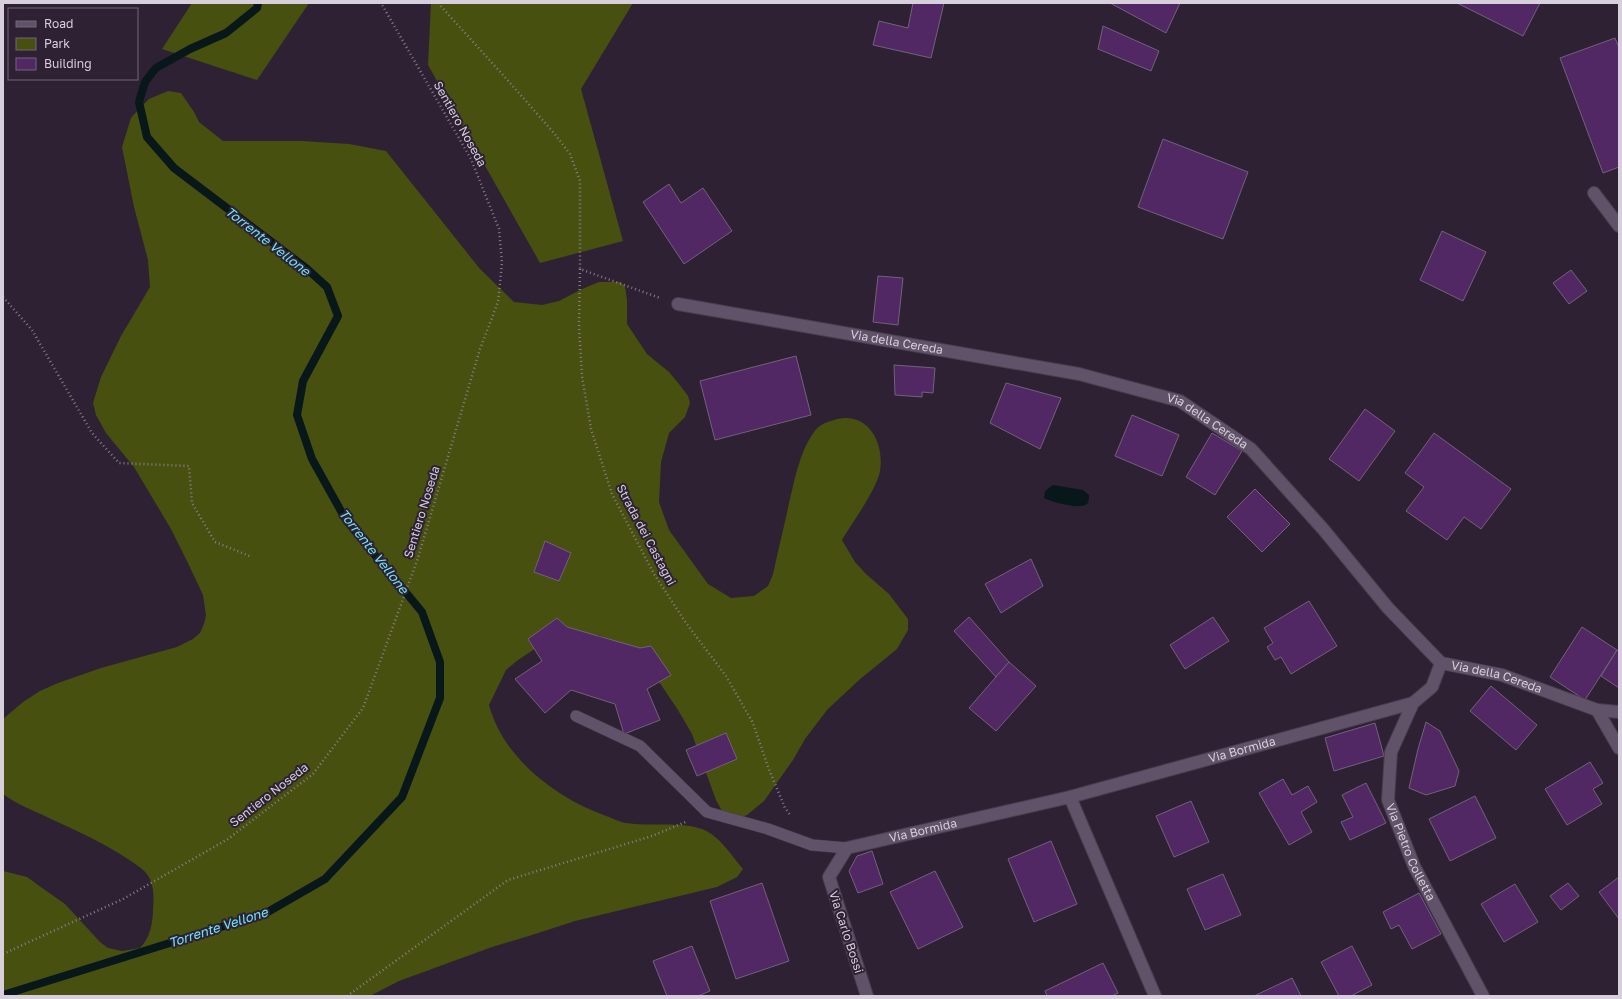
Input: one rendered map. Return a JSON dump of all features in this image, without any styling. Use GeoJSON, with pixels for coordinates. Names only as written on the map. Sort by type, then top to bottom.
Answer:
{"type":"FeatureCollection","features":[{"type":"Feature","properties":{"kind":"street"},"geometry":{"type":"LineString","coordinates":[[1594,193],[1619,226]]}},
{"type":"Feature","properties":{"kind":"street","name":"Via della Cereda"},"geometry":{"type":"LineString","coordinates":[[678,304],[1079,374],[1180,401],[1251,449],[1323,529],[1388,608],[1441,663],[1502,675],[1597,710],[1619,712]]}},
{"type":"Feature","properties":{"kind":"street","name":"Via Pietro Colletta"},"geometry":{"type":"LineString","coordinates":[[1441,663],[1432,687],[1413,703],[1391,752],[1388,800],[1414,866],[1483,996]]}},
{"type":"Feature","properties":{"kind":"street","name":"Via Bormida"},"geometry":{"type":"LineString","coordinates":[[847,848],[1070,797],[1413,703]]}},
{"type":"Feature","properties":{"kind":"street"},"geometry":{"type":"LineString","coordinates":[[1597,710],[1619,748]]}},
{"type":"Feature","properties":{"kind":"street"},"geometry":{"type":"LineString","coordinates":[[1070,797],[1155,996]]}},
{"type":"Feature","properties":{"kind":"street","name":"Via Carlo Bossi"},"geometry":{"type":"LineString","coordinates":[[847,848],[829,877],[867,996]]}},
{"type":"Feature","properties":{"kind":"lane"},"geometry":{"type":"LineString","coordinates":[[576,716],[640,746],[707,812],[768,829],[812,845],[847,848]]}},
{"type":"Feature","properties":{"kind":"path","name":"Sentiero Noseda"},"geometry":{"type":"LineString","coordinates":[[3,954],[123,900],[228,839],[313,774],[363,708],[417,561],[480,350],[498,302],[502,263],[499,230],[471,159],[381,3]]}},
{"type":"Feature","properties":{"kind":"path","name":"Strada dei Castagni"},"geometry":{"type":"LineString","coordinates":[[438,3],[513,86],[554,133],[570,154],[580,181],[579,327],[582,376],[591,429],[612,494],[654,574],[686,622],[726,676],[753,723],[768,767],[785,808],[812,845]]}},
{"type":"Feature","properties":{"kind":"path"},"geometry":{"type":"LineString","coordinates":[[580,269],[678,304]]}},
{"type":"Feature","properties":{"kind":"path"},"geometry":{"type":"LineString","coordinates":[[3,297],[32,330],[92,433],[119,463],[189,466],[192,503],[215,542],[252,557]]}},
{"type":"Feature","properties":{"kind":"path"},"geometry":{"type":"LineString","coordinates":[[348,996],[508,880],[652,836],[707,812]]}},
{"type":"Feature","properties":{"kind":"green space"},"geometry":{"type":"Polygon","coordinates":[[[192,3],[309,3],[257,80],[162,49],[192,3]]]}},
{"type":"Feature","properties":{"kind":"green space"},"geometry":{"type":"Polygon","coordinates":[[[431,3],[633,3],[581,89],[623,241],[540,263],[428,65],[431,3]]]}},
{"type":"Feature","properties":{"kind":"green space"},"geometry":{"type":"Polygon","coordinates":[[[168,91],[181,93],[199,122],[223,141],[302,141],[349,144],[386,151],[480,269],[514,302],[542,305],[559,301],[599,282],[620,282],[625,286],[627,300],[627,324],[647,354],[669,372],[679,384],[688,396],[690,403],[685,417],[669,433],[661,462],[659,502],[669,530],[708,584],[731,598],[754,596],[768,586],[773,574],[798,466],[809,440],[819,426],[843,418],[854,419],[863,423],[876,438],[881,459],[878,478],[869,496],[842,540],[855,562],[889,594],[908,619],[908,630],[897,649],[859,680],[827,710],[805,739],[793,760],[764,801],[747,815],[728,822],[716,800],[692,734],[678,710],[647,664],[623,645],[612,640],[599,635],[579,634],[536,648],[506,670],[489,705],[496,724],[506,742],[519,759],[534,774],[551,787],[569,799],[587,808],[623,822],[635,824],[684,825],[702,829],[720,841],[743,869],[737,877],[717,887],[575,921],[492,947],[399,981],[370,996],[3,996],[3,871],[27,877],[65,904],[100,942],[108,948],[122,951],[140,948],[149,935],[152,925],[154,902],[153,890],[150,879],[143,870],[100,842],[21,805],[3,794],[3,719],[23,702],[40,691],[101,668],[177,647],[193,639],[200,633],[204,624],[206,615],[203,595],[171,529],[134,467],[106,433],[96,415],[93,403],[101,377],[121,336],[150,287],[148,260],[134,207],[122,147],[131,118],[149,99],[168,91]]]}},
{"type":"Feature","properties":{"kind":"shaded area"},"geometry":{"type":"Polygon","coordinates":[[[1053,485],[1083,490],[1089,495],[1088,503],[1083,506],[1072,506],[1044,498],[1045,491],[1053,485]]]}},
{"type":"Feature","properties":{"kind":"building"},"geometry":{"type":"Polygon","coordinates":[[[913,3],[944,3],[931,58],[873,45],[879,21],[908,28],[913,3]]]}},
{"type":"Feature","properties":{"kind":"building"},"geometry":{"type":"Polygon","coordinates":[[[1110,3],[1180,3],[1166,33],[1110,3]]]}},
{"type":"Feature","properties":{"kind":"building"},"geometry":{"type":"Polygon","coordinates":[[[1457,3],[1540,3],[1523,36],[1457,3]]]}},
{"type":"Feature","properties":{"kind":"building"},"geometry":{"type":"Polygon","coordinates":[[[1103,26],[1159,51],[1151,71],[1098,49],[1103,26]]]}},
{"type":"Feature","properties":{"kind":"building"},"geometry":{"type":"Polygon","coordinates":[[[1615,38],[1619,48],[1619,167],[1603,173],[1560,58],[1615,38]]]}},
{"type":"Feature","properties":{"kind":"building"},"geometry":{"type":"Polygon","coordinates":[[[1163,139],[1248,172],[1223,239],[1138,207],[1163,139]]]}},
{"type":"Feature","properties":{"kind":"building"},"geometry":{"type":"Polygon","coordinates":[[[669,184],[681,203],[703,188],[732,231],[684,264],[643,202],[669,184]]]}},
{"type":"Feature","properties":{"kind":"building"},"geometry":{"type":"Polygon","coordinates":[[[1442,231],[1486,252],[1463,301],[1420,280],[1442,231]]]}},
{"type":"Feature","properties":{"kind":"building"},"geometry":{"type":"Polygon","coordinates":[[[1571,270],[1587,291],[1569,304],[1553,283],[1571,270]]]}},
{"type":"Feature","properties":{"kind":"building"},"geometry":{"type":"Polygon","coordinates":[[[878,276],[903,278],[898,325],[873,322],[878,276]]]}},
{"type":"Feature","properties":{"kind":"building"},"geometry":{"type":"Polygon","coordinates":[[[796,356],[811,415],[715,440],[700,381],[796,356]]]}},
{"type":"Feature","properties":{"kind":"building"},"geometry":{"type":"Polygon","coordinates":[[[894,365],[935,368],[933,393],[922,392],[922,397],[895,395],[894,365]]]}},
{"type":"Feature","properties":{"kind":"building"},"geometry":{"type":"Polygon","coordinates":[[[1006,383],[1061,398],[1040,449],[990,423],[1006,383]]]}},
{"type":"Feature","properties":{"kind":"building"},"geometry":{"type":"Polygon","coordinates":[[[1365,409],[1395,431],[1359,481],[1329,459],[1365,409]]]}},
{"type":"Feature","properties":{"kind":"building"},"geometry":{"type":"Polygon","coordinates":[[[1132,415],[1179,435],[1162,476],[1115,456],[1132,415]]]}},
{"type":"Feature","properties":{"kind":"building"},"geometry":{"type":"Polygon","coordinates":[[[1212,433],[1242,451],[1215,495],[1186,477],[1212,433]]]}},
{"type":"Feature","properties":{"kind":"building"},"geometry":{"type":"Polygon","coordinates":[[[1434,433],[1511,489],[1481,529],[1464,517],[1447,540],[1406,511],[1424,487],[1405,473],[1434,433]]]}},
{"type":"Feature","properties":{"kind":"building"},"geometry":{"type":"Polygon","coordinates":[[[1255,489],[1290,524],[1262,552],[1227,517],[1255,489]]]}},
{"type":"Feature","properties":{"kind":"building"},"geometry":{"type":"Polygon","coordinates":[[[545,541],[571,553],[559,581],[534,572],[545,541]]]}},
{"type":"Feature","properties":{"kind":"building"},"geometry":{"type":"Polygon","coordinates":[[[1031,559],[1043,586],[1001,613],[985,584],[1031,559]]]}},
{"type":"Feature","properties":{"kind":"building"},"geometry":{"type":"Polygon","coordinates":[[[1309,601],[1337,646],[1291,674],[1281,657],[1275,660],[1267,647],[1273,643],[1264,628],[1309,601]]]}},
{"type":"Feature","properties":{"kind":"building"},"geometry":{"type":"Polygon","coordinates":[[[969,617],[1009,662],[996,677],[954,631],[969,617]]]}},
{"type":"Feature","properties":{"kind":"building"},"geometry":{"type":"Polygon","coordinates":[[[1213,617],[1229,641],[1185,669],[1170,645],[1213,617]]]}},
{"type":"Feature","properties":{"kind":"building"},"geometry":{"type":"Polygon","coordinates":[[[557,618],[567,627],[640,648],[651,646],[671,675],[647,689],[660,720],[624,734],[615,704],[571,690],[545,713],[515,679],[542,661],[528,639],[557,618]]]}},
{"type":"Feature","properties":{"kind":"building"},"geometry":{"type":"Polygon","coordinates":[[[1582,627],[1617,650],[1585,700],[1550,677],[1582,627]]]}},
{"type":"Feature","properties":{"kind":"building"},"geometry":{"type":"Polygon","coordinates":[[[1617,650],[1619,651],[1619,688],[1601,676],[1617,650]]]}},
{"type":"Feature","properties":{"kind":"building"},"geometry":{"type":"Polygon","coordinates":[[[1009,662],[1036,686],[996,731],[969,708],[1009,662]]]}},
{"type":"Feature","properties":{"kind":"building"},"geometry":{"type":"Polygon","coordinates":[[[1491,686],[1537,725],[1516,750],[1470,711],[1491,686]]]}},
{"type":"Feature","properties":{"kind":"building"},"geometry":{"type":"Polygon","coordinates":[[[1426,722],[1440,731],[1459,771],[1455,786],[1426,795],[1409,788],[1426,722]]]}},
{"type":"Feature","properties":{"kind":"building"},"geometry":{"type":"Polygon","coordinates":[[[1375,723],[1384,756],[1334,771],[1325,738],[1375,723]]]}},
{"type":"Feature","properties":{"kind":"building"},"geometry":{"type":"Polygon","coordinates":[[[726,733],[737,759],[697,776],[686,750],[726,733]]]}},
{"type":"Feature","properties":{"kind":"building"},"geometry":{"type":"Polygon","coordinates":[[[1590,762],[1603,783],[1593,789],[1602,804],[1567,825],[1545,789],[1590,762]]]}},
{"type":"Feature","properties":{"kind":"building"},"geometry":{"type":"Polygon","coordinates":[[[1283,779],[1292,795],[1308,786],[1317,802],[1301,812],[1312,832],[1289,845],[1259,793],[1283,779]]]}},
{"type":"Feature","properties":{"kind":"building"},"geometry":{"type":"Polygon","coordinates":[[[1366,783],[1386,823],[1350,840],[1341,822],[1353,817],[1342,795],[1366,783]]]}},
{"type":"Feature","properties":{"kind":"building"},"geometry":{"type":"Polygon","coordinates":[[[1475,796],[1496,838],[1450,861],[1429,819],[1475,796]]]}},
{"type":"Feature","properties":{"kind":"building"},"geometry":{"type":"Polygon","coordinates":[[[1191,801],[1209,842],[1174,857],[1156,816],[1191,801]]]}},
{"type":"Feature","properties":{"kind":"building"},"geometry":{"type":"Polygon","coordinates":[[[1051,841],[1077,904],[1034,922],[1008,859],[1051,841]]]}},
{"type":"Feature","properties":{"kind":"building"},"geometry":{"type":"Polygon","coordinates":[[[872,851],[883,884],[858,893],[849,871],[857,856],[872,851]]]}},
{"type":"Feature","properties":{"kind":"building"},"geometry":{"type":"Polygon","coordinates":[[[935,871],[963,927],[918,949],[890,892],[935,871]]]}},
{"type":"Feature","properties":{"kind":"building"},"geometry":{"type":"Polygon","coordinates":[[[1223,874],[1241,915],[1205,930],[1187,889],[1223,874]]]}},
{"type":"Feature","properties":{"kind":"building"},"geometry":{"type":"Polygon","coordinates":[[[1619,877],[1619,919],[1599,892],[1619,877]]]}},
{"type":"Feature","properties":{"kind":"building"},"geometry":{"type":"Polygon","coordinates":[[[762,883],[789,961],[736,979],[710,901],[762,883]]]}},
{"type":"Feature","properties":{"kind":"building"},"geometry":{"type":"Polygon","coordinates":[[[1568,883],[1579,896],[1561,910],[1550,896],[1568,883]]]}},
{"type":"Feature","properties":{"kind":"building"},"geometry":{"type":"Polygon","coordinates":[[[1515,884],[1538,922],[1504,942],[1481,904],[1515,884]]]}},
{"type":"Feature","properties":{"kind":"building"},"geometry":{"type":"Polygon","coordinates":[[[1419,893],[1441,934],[1412,949],[1399,925],[1391,929],[1383,912],[1419,893]]]}},
{"type":"Feature","properties":{"kind":"building"},"geometry":{"type":"Polygon","coordinates":[[[692,946],[710,991],[698,996],[667,996],[653,961],[692,946]]]}},
{"type":"Feature","properties":{"kind":"building"},"geometry":{"type":"Polygon","coordinates":[[[1352,946],[1372,985],[1351,996],[1339,996],[1321,962],[1352,946]]]}},
{"type":"Feature","properties":{"kind":"building"},"geometry":{"type":"Polygon","coordinates":[[[1103,963],[1118,993],[1112,996],[1047,996],[1045,991],[1103,963]]]}},
{"type":"Feature","properties":{"kind":"building"},"geometry":{"type":"Polygon","coordinates":[[[1292,978],[1301,996],[1254,996],[1292,978]]]}},
{"type":"Feature","properties":{"kind":"waterway","name":"Torrente Vellone"},"geometry":{"type":"LineString","coordinates":[[3,995],[266,913],[325,879],[402,797],[440,698],[440,662],[422,612],[346,520],[312,459],[297,415],[303,381],[338,316],[327,287],[306,268],[174,168],[147,137],[139,102],[145,82],[156,68],[190,49],[226,33],[257,8],[258,3]]}}]}
